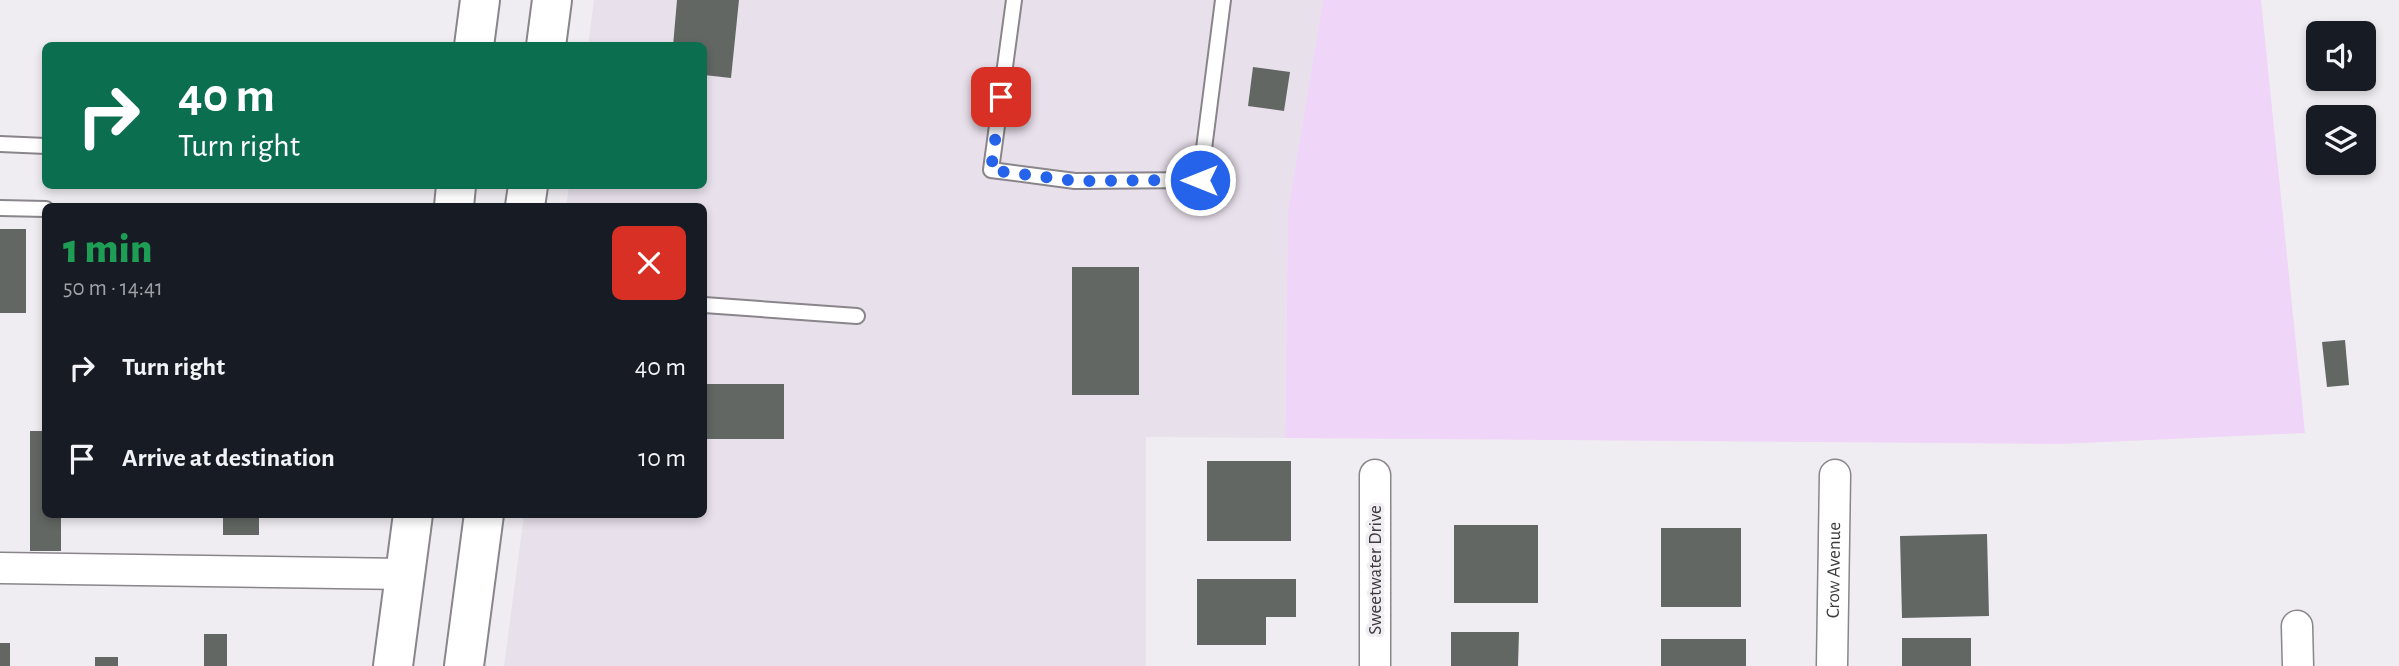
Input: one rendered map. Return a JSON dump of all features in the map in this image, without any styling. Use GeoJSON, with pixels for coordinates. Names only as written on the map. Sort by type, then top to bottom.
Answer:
{"type":"FeatureCollection","features":[{"type":"Feature","properties":{"kind":"main road"},"geometry":{"type":"LineString","coordinates":[[475,42],[480,0]]}},
{"type":"Feature","properties":{"kind":"main road"},"geometry":{"type":"LineString","coordinates":[[547,42],[552,0]]}},
{"type":"Feature","properties":{"kind":"main road"},"geometry":{"type":"LineString","coordinates":[[393,666],[412,518]]}},
{"type":"Feature","properties":{"kind":"main road"},"geometry":{"type":"LineString","coordinates":[[464,666],[483,518]]}},
{"type":"Feature","properties":{"kind":"street","name":"Sweetwater Drive"},"geometry":{"type":"LineString","coordinates":[[1375,666],[1376,475]]}},
{"type":"Feature","properties":{"kind":"street","name":"Crow Avenue"},"geometry":{"type":"LineString","coordinates":[[1832,666],[1835,475]]}},
{"type":"Feature","properties":{"kind":"street"},"geometry":{"type":"LineString","coordinates":[[0,568],[405,574]]}},
{"type":"Feature","properties":{"kind":"street"},"geometry":{"type":"LineString","coordinates":[[2297,626],[2298,666]]}},
{"type":"Feature","properties":{"kind":"lane"},"geometry":{"type":"LineString","coordinates":[[1014,0],[991,170],[1075,181],[1200,180],[1223,0]]}},
{"type":"Feature","properties":{"kind":"lane"},"geometry":{"type":"LineString","coordinates":[[1,141],[42,146]]}},
{"type":"Feature","properties":{"kind":"lane"},"geometry":{"type":"LineString","coordinates":[[0,208],[42,209]]}},
{"type":"Feature","properties":{"kind":"lane"},"geometry":{"type":"LineString","coordinates":[[707,305],[857,316]]}},
{"type":"Feature","properties":{"kind":"shaded area"},"geometry":{"type":"Polygon","coordinates":[[[594,0],[1323,0],[1288,210],[1285,438],[1146,437],[1146,666],[504,666],[524,518],[707,518],[707,203],[566,203],[569,189],[707,189],[707,42],[588,42],[594,0]]]}},
{"type":"Feature","properties":{"kind":"shaded area"},"geometry":{"type":"Polygon","coordinates":[[[1323,0],[2261,0],[2305,433],[2060,444],[1285,438],[1288,210],[1323,0]]]}},
{"type":"Feature","properties":{"kind":"building"},"geometry":{"type":"Polygon","coordinates":[[[677,0],[739,0],[731,78],[707,75],[707,42],[673,42],[677,0]]]}},
{"type":"Feature","properties":{"kind":"building"},"geometry":{"type":"Polygon","coordinates":[[[1253,67],[1290,72],[1284,111],[1248,106],[1253,67]]]}},
{"type":"Feature","properties":{"kind":"building"},"geometry":{"type":"Polygon","coordinates":[[[0,229],[26,229],[26,313],[0,313],[0,229]]]}},
{"type":"Feature","properties":{"kind":"building"},"geometry":{"type":"Polygon","coordinates":[[[1072,267],[1139,267],[1139,395],[1072,395],[1072,267]]]}},
{"type":"Feature","properties":{"kind":"building"},"geometry":{"type":"Polygon","coordinates":[[[2345,340],[2349,385],[2327,387],[2322,342],[2345,340]]]}},
{"type":"Feature","properties":{"kind":"building"},"geometry":{"type":"Polygon","coordinates":[[[707,384],[784,384],[784,439],[707,439],[707,384]]]}},
{"type":"Feature","properties":{"kind":"building"},"geometry":{"type":"Polygon","coordinates":[[[30,431],[42,431],[42,518],[61,518],[61,551],[30,551],[30,431]]]}},
{"type":"Feature","properties":{"kind":"building"},"geometry":{"type":"Polygon","coordinates":[[[1207,461],[1291,461],[1291,541],[1207,541],[1207,461]]]}},
{"type":"Feature","properties":{"kind":"building"},"geometry":{"type":"Polygon","coordinates":[[[223,518],[259,518],[259,535],[223,535],[223,518]]]}},
{"type":"Feature","properties":{"kind":"building"},"geometry":{"type":"Polygon","coordinates":[[[1454,525],[1538,525],[1538,603],[1454,603],[1454,525]]]}},
{"type":"Feature","properties":{"kind":"building"},"geometry":{"type":"Polygon","coordinates":[[[1661,528],[1741,528],[1741,607],[1661,607],[1661,528]]]}},
{"type":"Feature","properties":{"kind":"building"},"geometry":{"type":"Polygon","coordinates":[[[1987,534],[1989,616],[1902,618],[1900,536],[1987,534]]]}},
{"type":"Feature","properties":{"kind":"building"},"geometry":{"type":"Polygon","coordinates":[[[1197,579],[1296,579],[1296,617],[1266,617],[1266,645],[1197,645],[1197,579]]]}},
{"type":"Feature","properties":{"kind":"building"},"geometry":{"type":"Polygon","coordinates":[[[1451,632],[1519,632],[1518,666],[1451,666],[1451,632]]]}},
{"type":"Feature","properties":{"kind":"building"},"geometry":{"type":"Polygon","coordinates":[[[204,634],[227,634],[227,666],[204,666],[204,634]]]}},
{"type":"Feature","properties":{"kind":"building"},"geometry":{"type":"Polygon","coordinates":[[[1902,638],[1971,638],[1971,666],[1902,666],[1902,638]]]}},
{"type":"Feature","properties":{"kind":"building"},"geometry":{"type":"Polygon","coordinates":[[[1661,639],[1746,639],[1746,666],[1661,666],[1661,639]]]}},
{"type":"Feature","properties":{"kind":"building"},"geometry":{"type":"Polygon","coordinates":[[[0,643],[10,643],[10,666],[0,666],[0,643]]]}},
{"type":"Feature","properties":{"kind":"building"},"geometry":{"type":"Polygon","coordinates":[[[95,657],[118,657],[118,666],[95,666],[95,657]]]}},
{"type":"Feature","properties":{"kind":"route"},"geometry":{"type":"LineString","coordinates":[[1001,97],[991,170],[1075,181],[1200,180]]}}]}
